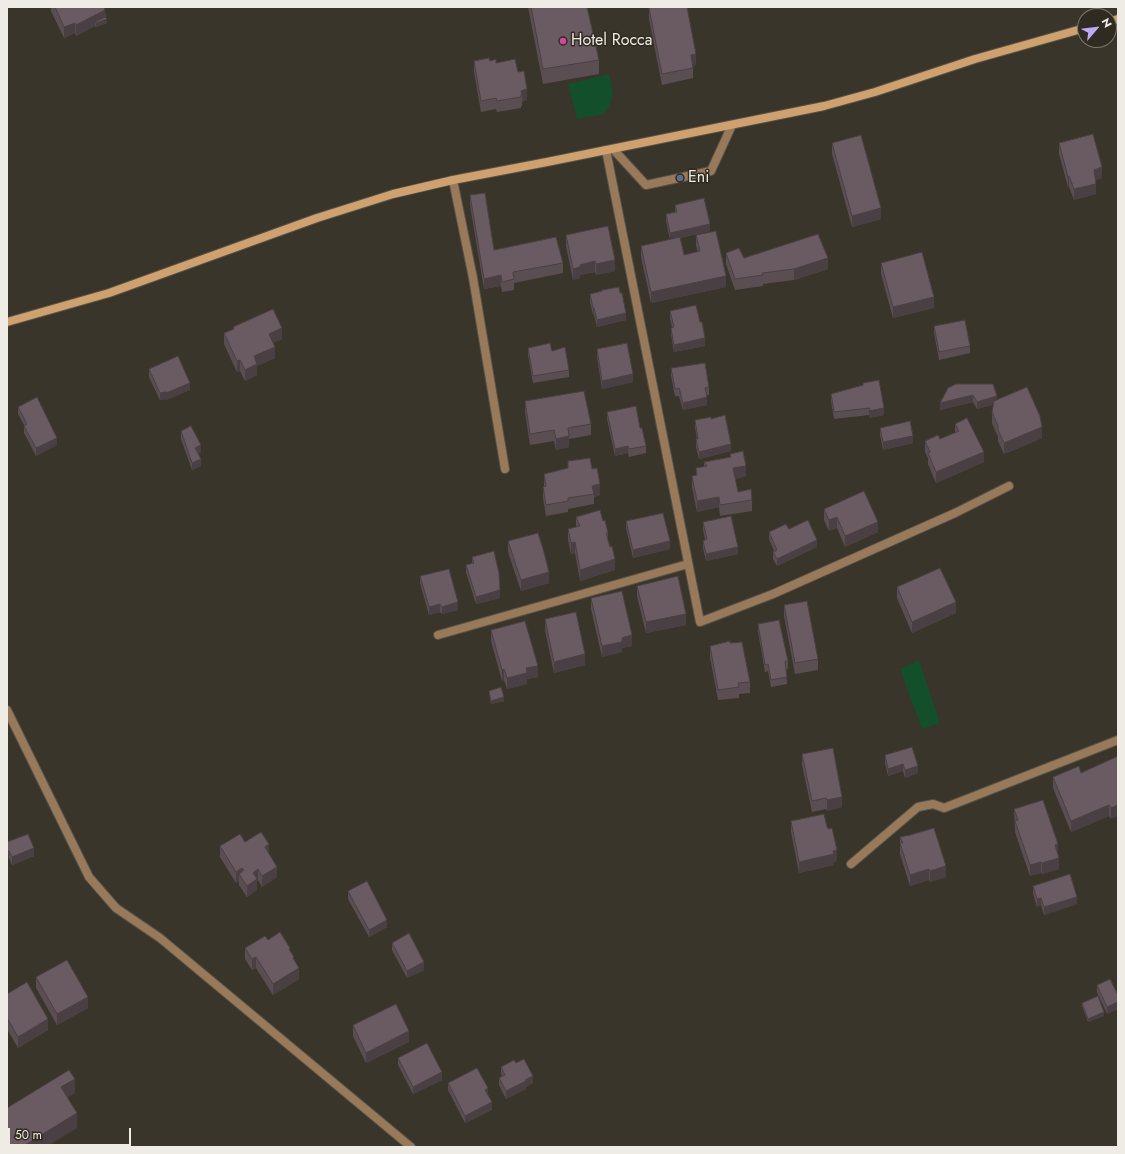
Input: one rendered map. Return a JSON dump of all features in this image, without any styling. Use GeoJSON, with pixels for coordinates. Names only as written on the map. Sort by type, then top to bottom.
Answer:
{"type":"FeatureCollection","features":[{"type":"Feature","properties":{"kind":"main road"},"geometry":{"type":"LineString","coordinates":[[7,322],[109,294],[317,218],[393,194],[453,180],[824,106],[875,92],[975,59],[1077,30]]}},
{"type":"Feature","properties":{"kind":"street"},"geometry":{"type":"LineString","coordinates":[[609,150],[646,185],[710,171],[732,124]]}},
{"type":"Feature","properties":{"kind":"street"},"geometry":{"type":"LineString","coordinates":[[609,150],[700,622],[780,591],[948,516],[1009,486]]}},
{"type":"Feature","properties":{"kind":"street"},"geometry":{"type":"LineString","coordinates":[[453,180],[473,278],[505,469]]}},
{"type":"Feature","properties":{"kind":"street"},"geometry":{"type":"LineString","coordinates":[[438,636],[688,564]]}},
{"type":"Feature","properties":{"kind":"street"},"geometry":{"type":"LineString","coordinates":[[7,710],[89,877],[116,908],[160,938],[411,1147]]}},
{"type":"Feature","properties":{"kind":"street"},"geometry":{"type":"LineString","coordinates":[[851,864],[918,807],[933,804],[944,808],[1118,740]]}},
{"type":"Feature","properties":{"kind":"green space"},"geometry":{"type":"Polygon","coordinates":[[[609,74],[613,93],[610,105],[606,111],[600,115],[577,119],[568,84],[609,74]]]}},
{"type":"Feature","properties":{"kind":"green space"},"geometry":{"type":"Polygon","coordinates":[[[919,660],[940,723],[922,729],[900,669],[919,660]]]}},
{"type":"Feature","properties":{"kind":"building"},"geometry":{"type":"Polygon","coordinates":[[[55,7],[104,7],[105,10],[76,25],[75,23],[64,27],[55,7]]]}},
{"type":"Feature","properties":{"kind":"building","name":"Hotel Rocca"},"geometry":{"type":"Polygon","coordinates":[[[531,7],[587,7],[599,60],[543,69],[531,7]]]}},
{"type":"Feature","properties":{"kind":"building"},"geometry":{"type":"Polygon","coordinates":[[[687,7],[696,54],[691,55],[693,68],[662,74],[649,8],[687,7]]]}},
{"type":"Feature","properties":{"kind":"building"},"geometry":{"type":"Polygon","coordinates":[[[105,17],[107,19],[96,23],[95,22],[105,17]]]}},
{"type":"Feature","properties":{"kind":"building"},"geometry":{"type":"Polygon","coordinates":[[[489,58],[490,61],[496,59],[496,63],[515,59],[518,72],[524,71],[527,89],[521,91],[521,97],[497,101],[496,98],[481,101],[474,61],[489,58]]]}},
{"type":"Feature","properties":{"kind":"building"},"geometry":{"type":"Polygon","coordinates":[[[1093,134],[1102,167],[1094,170],[1096,184],[1074,189],[1069,176],[1068,177],[1059,143],[1093,134]]]}},
{"type":"Feature","properties":{"kind":"building"},"geometry":{"type":"Polygon","coordinates":[[[861,135],[881,208],[852,216],[832,143],[861,135]]]}},
{"type":"Feature","properties":{"kind":"building"},"geometry":{"type":"Polygon","coordinates":[[[485,193],[494,250],[556,237],[563,263],[513,272],[514,279],[502,282],[501,275],[484,279],[470,195],[485,193]]]}},
{"type":"Feature","properties":{"kind":"building"},"geometry":{"type":"Polygon","coordinates":[[[704,198],[710,224],[670,233],[666,214],[677,212],[675,205],[704,198]]]}},
{"type":"Feature","properties":{"kind":"building"},"geometry":{"type":"Polygon","coordinates":[[[608,226],[615,260],[596,264],[595,261],[580,265],[580,267],[573,269],[566,235],[608,226]]]}},
{"type":"Feature","properties":{"kind":"building"},"geometry":{"type":"Polygon","coordinates":[[[716,231],[726,276],[651,292],[641,246],[680,237],[684,255],[700,251],[696,235],[716,231]]]}},
{"type":"Feature","properties":{"kind":"building"},"geometry":{"type":"Polygon","coordinates":[[[818,234],[828,258],[794,269],[762,273],[763,275],[735,279],[726,253],[739,248],[744,258],[818,234]]]}},
{"type":"Feature","properties":{"kind":"building"},"geometry":{"type":"Polygon","coordinates":[[[922,252],[934,297],[893,307],[881,263],[922,252]]]}},
{"type":"Feature","properties":{"kind":"building"},"geometry":{"type":"Polygon","coordinates":[[[619,287],[620,293],[622,293],[626,313],[597,320],[590,294],[619,287]]]}},
{"type":"Feature","properties":{"kind":"building"},"geometry":{"type":"Polygon","coordinates":[[[696,305],[700,322],[702,322],[705,338],[674,345],[671,328],[674,327],[670,311],[696,305]]]}},
{"type":"Feature","properties":{"kind":"building"},"geometry":{"type":"Polygon","coordinates":[[[273,309],[282,328],[269,334],[275,347],[254,356],[257,364],[245,370],[240,360],[237,361],[224,333],[234,329],[233,327],[273,309]]]}},
{"type":"Feature","properties":{"kind":"building"},"geometry":{"type":"Polygon","coordinates":[[[965,320],[970,346],[939,352],[934,326],[965,320]]]}},
{"type":"Feature","properties":{"kind":"building"},"geometry":{"type":"Polygon","coordinates":[[[550,343],[552,351],[565,347],[569,370],[533,376],[528,348],[550,343]]]}},
{"type":"Feature","properties":{"kind":"building"},"geometry":{"type":"Polygon","coordinates":[[[627,343],[633,374],[602,381],[597,349],[627,343]]]}},
{"type":"Feature","properties":{"kind":"building"},"geometry":{"type":"Polygon","coordinates":[[[178,356],[190,383],[166,393],[160,393],[149,369],[178,356]]]}},
{"type":"Feature","properties":{"kind":"building"},"geometry":{"type":"Polygon","coordinates":[[[705,363],[709,387],[705,388],[707,397],[683,403],[679,388],[675,389],[671,368],[705,363]]]}},
{"type":"Feature","properties":{"kind":"building"},"geometry":{"type":"Polygon","coordinates":[[[879,380],[884,408],[869,411],[870,408],[834,412],[831,394],[863,385],[863,383],[879,380]]]}},
{"type":"Feature","properties":{"kind":"building"},"geometry":{"type":"Polygon","coordinates":[[[956,384],[993,384],[997,396],[977,402],[973,395],[940,403],[948,388],[956,384]]]}},
{"type":"Feature","properties":{"kind":"building"},"geometry":{"type":"Polygon","coordinates":[[[1027,387],[1040,416],[1042,427],[1004,443],[992,412],[994,401],[1027,387]]]}},
{"type":"Feature","properties":{"kind":"building"},"geometry":{"type":"Polygon","coordinates":[[[584,391],[591,424],[568,428],[569,436],[556,439],[554,430],[530,434],[525,401],[584,391]]]}},
{"type":"Feature","properties":{"kind":"building"},"geometry":{"type":"Polygon","coordinates":[[[37,397],[57,438],[36,448],[24,426],[27,424],[18,407],[37,397]]]}},
{"type":"Feature","properties":{"kind":"building"},"geometry":{"type":"Polygon","coordinates":[[[636,406],[640,428],[642,428],[646,446],[629,449],[628,446],[615,449],[607,412],[636,406]]]}},
{"type":"Feature","properties":{"kind":"building"},"geometry":{"type":"Polygon","coordinates":[[[725,415],[731,444],[699,452],[696,439],[698,439],[695,420],[711,417],[711,419],[725,415]]]}},
{"type":"Feature","properties":{"kind":"building"},"geometry":{"type":"Polygon","coordinates":[[[967,418],[984,452],[936,472],[925,441],[938,435],[940,439],[959,431],[955,424],[967,418]]]}},
{"type":"Feature","properties":{"kind":"building"},"geometry":{"type":"Polygon","coordinates":[[[910,421],[913,436],[883,442],[880,428],[910,421]]]}},
{"type":"Feature","properties":{"kind":"building"},"geometry":{"type":"Polygon","coordinates":[[[191,426],[201,445],[195,448],[201,459],[192,463],[181,431],[191,426]]]}},
{"type":"Feature","properties":{"kind":"building"},"geometry":{"type":"Polygon","coordinates":[[[743,451],[746,466],[733,468],[738,492],[751,489],[752,500],[720,505],[719,497],[697,501],[692,476],[697,475],[696,468],[707,466],[704,462],[731,457],[730,454],[743,451]]]}},
{"type":"Feature","properties":{"kind":"building"},"geometry":{"type":"Polygon","coordinates":[[[590,458],[592,469],[597,468],[600,484],[592,486],[594,494],[568,498],[568,501],[546,505],[543,487],[546,486],[544,474],[568,468],[568,461],[590,458]]]}},
{"type":"Feature","properties":{"kind":"building"},"geometry":{"type":"Polygon","coordinates":[[[864,491],[878,522],[845,536],[837,517],[829,520],[824,509],[864,491]]]}},
{"type":"Feature","properties":{"kind":"building"},"geometry":{"type":"Polygon","coordinates":[[[600,510],[603,521],[605,520],[608,533],[606,533],[610,547],[612,546],[615,559],[580,570],[575,542],[571,543],[568,529],[580,526],[576,517],[600,510]]]}},
{"type":"Feature","properties":{"kind":"building"},"geometry":{"type":"Polygon","coordinates":[[[663,513],[670,541],[633,550],[626,521],[663,513]]]}},
{"type":"Feature","properties":{"kind":"building"},"geometry":{"type":"Polygon","coordinates":[[[731,516],[738,547],[706,554],[703,541],[707,539],[703,522],[731,516]]]}},
{"type":"Feature","properties":{"kind":"building"},"geometry":{"type":"Polygon","coordinates":[[[808,520],[817,540],[777,559],[773,552],[777,550],[769,532],[786,524],[789,529],[808,520]]]}},
{"type":"Feature","properties":{"kind":"building"},"geometry":{"type":"Polygon","coordinates":[[[538,533],[549,572],[521,580],[508,541],[538,533]]]}},
{"type":"Feature","properties":{"kind":"building"},"geometry":{"type":"Polygon","coordinates":[[[494,551],[499,573],[500,590],[476,597],[466,565],[474,563],[472,557],[494,551]]]}},
{"type":"Feature","properties":{"kind":"building"},"geometry":{"type":"Polygon","coordinates":[[[940,568],[956,602],[912,622],[897,587],[940,568]]]}},
{"type":"Feature","properties":{"kind":"building"},"geometry":{"type":"Polygon","coordinates":[[[449,569],[458,602],[442,607],[440,604],[429,607],[420,576],[449,569]]]}},
{"type":"Feature","properties":{"kind":"building"},"geometry":{"type":"Polygon","coordinates":[[[678,576],[686,614],[646,622],[637,586],[678,576]]]}},
{"type":"Feature","properties":{"kind":"building"},"geometry":{"type":"Polygon","coordinates":[[[622,591],[632,635],[622,638],[622,642],[602,646],[591,598],[622,591]]]}},
{"type":"Feature","properties":{"kind":"building"},"geometry":{"type":"Polygon","coordinates":[[[807,601],[818,659],[795,663],[784,605],[807,601]]]}},
{"type":"Feature","properties":{"kind":"building"},"geometry":{"type":"Polygon","coordinates":[[[576,612],[585,654],[554,662],[545,619],[576,612]]]}},
{"type":"Feature","properties":{"kind":"building"},"geometry":{"type":"Polygon","coordinates":[[[779,620],[788,661],[785,661],[787,677],[771,680],[768,664],[765,665],[758,624],[779,620]]]}},
{"type":"Feature","properties":{"kind":"building"},"geometry":{"type":"Polygon","coordinates":[[[525,621],[538,666],[526,668],[527,673],[507,678],[504,669],[502,670],[491,630],[525,621]]]}},
{"type":"Feature","properties":{"kind":"building"},"geometry":{"type":"Polygon","coordinates":[[[730,641],[730,643],[742,642],[750,682],[738,683],[739,687],[718,690],[710,646],[730,641]]]}},
{"type":"Feature","properties":{"kind":"building"},"geometry":{"type":"Polygon","coordinates":[[[501,687],[504,697],[491,701],[489,691],[501,687]]]}},
{"type":"Feature","properties":{"kind":"building"},"geometry":{"type":"Polygon","coordinates":[[[912,747],[918,766],[905,770],[903,764],[888,769],[885,755],[912,747]]]}},
{"type":"Feature","properties":{"kind":"building"},"geometry":{"type":"Polygon","coordinates":[[[833,748],[842,797],[812,801],[802,754],[833,748]]]}},
{"type":"Feature","properties":{"kind":"building"},"geometry":{"type":"Polygon","coordinates":[[[1118,756],[1118,805],[1111,808],[1109,805],[1071,821],[1053,777],[1079,766],[1081,773],[1118,756]]]}},
{"type":"Feature","properties":{"kind":"building"},"geometry":{"type":"Polygon","coordinates":[[[1043,800],[1058,844],[1055,845],[1059,858],[1030,865],[1015,821],[1018,820],[1014,809],[1043,800]]]}},
{"type":"Feature","properties":{"kind":"building"},"geometry":{"type":"Polygon","coordinates":[[[824,814],[828,829],[832,828],[837,850],[833,851],[834,854],[799,862],[791,821],[824,814]]]}},
{"type":"Feature","properties":{"kind":"building"},"geometry":{"type":"Polygon","coordinates":[[[934,828],[946,866],[930,871],[929,869],[910,875],[900,843],[903,843],[900,837],[934,828]]]}},
{"type":"Feature","properties":{"kind":"building"},"geometry":{"type":"Polygon","coordinates":[[[261,832],[269,844],[265,847],[277,867],[262,876],[258,869],[253,873],[257,879],[247,886],[239,874],[244,870],[242,868],[236,872],[220,846],[240,834],[245,842],[261,832]]]}},
{"type":"Feature","properties":{"kind":"building"},"geometry":{"type":"Polygon","coordinates":[[[28,834],[34,848],[12,857],[9,851],[7,851],[7,842],[28,834]]]}},
{"type":"Feature","properties":{"kind":"building"},"geometry":{"type":"Polygon","coordinates":[[[1070,874],[1077,897],[1044,907],[1041,898],[1037,899],[1033,886],[1070,874]]]}},
{"type":"Feature","properties":{"kind":"building"},"geometry":{"type":"Polygon","coordinates":[[[367,881],[387,920],[369,930],[348,891],[367,881]]]}},
{"type":"Feature","properties":{"kind":"building"},"geometry":{"type":"Polygon","coordinates":[[[280,932],[290,948],[289,949],[294,957],[293,958],[299,968],[273,984],[256,957],[252,959],[245,948],[265,936],[268,940],[280,932]]]}},
{"type":"Feature","properties":{"kind":"building"},"geometry":{"type":"Polygon","coordinates":[[[409,933],[424,962],[407,971],[392,943],[409,933]]]}},
{"type":"Feature","properties":{"kind":"building"},"geometry":{"type":"Polygon","coordinates":[[[67,960],[88,997],[57,1014],[36,977],[67,960]]]}},
{"type":"Feature","properties":{"kind":"building"},"geometry":{"type":"Polygon","coordinates":[[[1110,979],[1118,995],[1118,1002],[1107,1007],[1097,985],[1110,979]]]}},
{"type":"Feature","properties":{"kind":"building"},"geometry":{"type":"Polygon","coordinates":[[[27,982],[48,1019],[18,1037],[7,1018],[7,994],[27,982]]]}},
{"type":"Feature","properties":{"kind":"building"},"geometry":{"type":"Polygon","coordinates":[[[1098,996],[1104,1012],[1088,1019],[1082,1003],[1098,996]]]}},
{"type":"Feature","properties":{"kind":"building"},"geometry":{"type":"Polygon","coordinates":[[[396,1004],[409,1031],[366,1053],[353,1025],[396,1004]]]}},
{"type":"Feature","properties":{"kind":"building"},"geometry":{"type":"Polygon","coordinates":[[[427,1043],[442,1072],[413,1087],[398,1058],[427,1043]]]}},
{"type":"Feature","properties":{"kind":"building"},"geometry":{"type":"Polygon","coordinates":[[[524,1059],[533,1076],[506,1091],[499,1078],[505,1075],[501,1067],[514,1060],[516,1063],[524,1059]]]}},
{"type":"Feature","properties":{"kind":"building"},"geometry":{"type":"Polygon","coordinates":[[[477,1068],[488,1088],[485,1090],[492,1102],[465,1116],[448,1083],[477,1068]]]}},
{"type":"Feature","properties":{"kind":"building"},"geometry":{"type":"Polygon","coordinates":[[[69,1070],[75,1079],[61,1087],[77,1113],[22,1147],[7,1147],[7,1108],[69,1070]]]}},
{"type":"Feature","properties":{"kind":"place","name":"Hotel Rocca"},"geometry":{"type":"Point","coordinates":[563,41]}},
{"type":"Feature","properties":{"kind":"place","name":"Eni"},"geometry":{"type":"Point","coordinates":[680,178]}}]}
